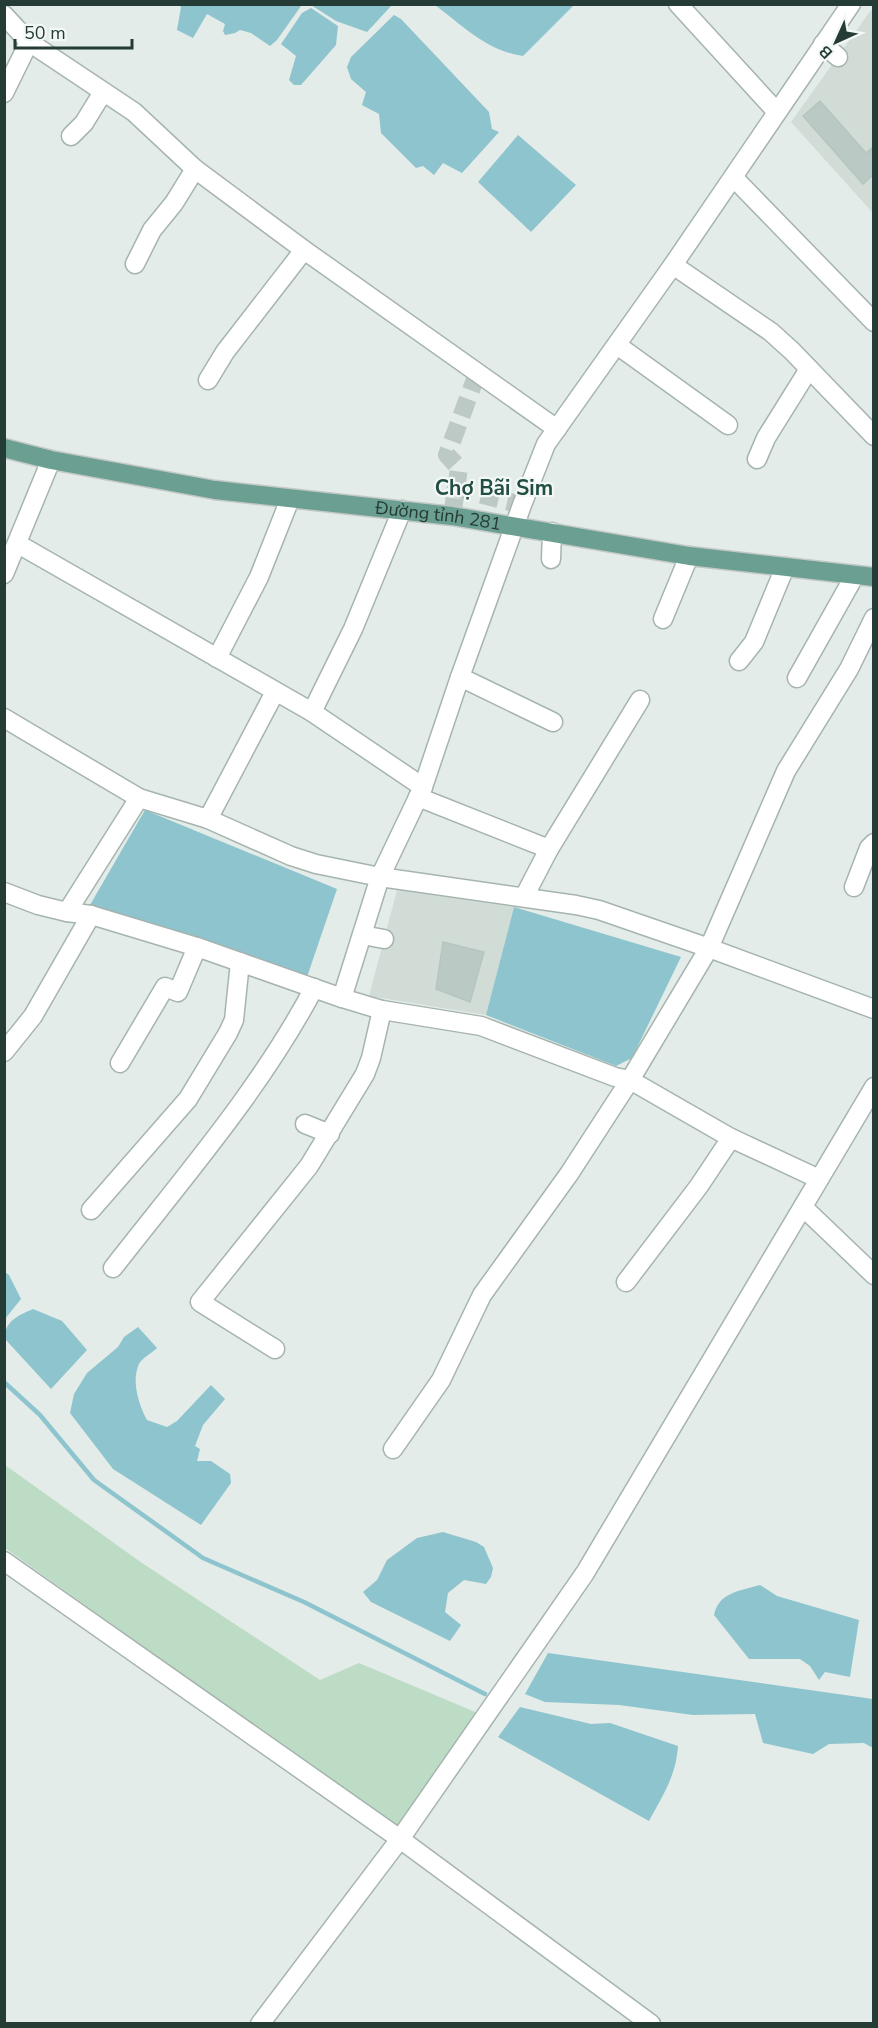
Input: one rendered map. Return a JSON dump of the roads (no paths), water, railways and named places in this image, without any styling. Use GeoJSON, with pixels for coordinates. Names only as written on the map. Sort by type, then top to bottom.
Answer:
{"type":"FeatureCollection","features":[{"type":"Feature","properties":{"kind":"main road","name":"Đường tỉnh 281"},"geometry":{"type":"LineString","coordinates":[[4,448],[51,460],[215,490],[402,510],[515,526],[689,556],[864,576]]}},
{"type":"Feature","properties":{"kind":"street"},"geometry":{"type":"LineString","coordinates":[[678,4],[776,111]]}},
{"type":"Feature","properties":{"kind":"street"},"geometry":{"type":"LineString","coordinates":[[342,998],[380,878],[420,792],[546,444],[734,178],[776,111],[851,4]]}},
{"type":"Feature","properties":{"kind":"street"},"geometry":{"type":"LineString","coordinates":[[4,15],[29,42],[134,112],[195,169],[304,250],[557,429]]}},
{"type":"Feature","properties":{"kind":"street"},"geometry":{"type":"LineString","coordinates":[[4,93],[29,42]]}},
{"type":"Feature","properties":{"kind":"street"},"geometry":{"type":"LineString","coordinates":[[823,44],[838,57]]}},
{"type":"Feature","properties":{"kind":"street"},"geometry":{"type":"LineString","coordinates":[[70,136],[84,123],[103,92]]}},
{"type":"Feature","properties":{"kind":"street"},"geometry":{"type":"LineString","coordinates":[[135,264],[152,230],[174,203],[195,169]]}},
{"type":"Feature","properties":{"kind":"street"},"geometry":{"type":"LineString","coordinates":[[734,178],[870,312]]}},
{"type":"Feature","properties":{"kind":"street"},"geometry":{"type":"LineString","coordinates":[[208,380],[225,352],[304,250]]}},
{"type":"Feature","properties":{"kind":"street"},"geometry":{"type":"LineString","coordinates":[[673,265],[771,332],[873,436]]}},
{"type":"Feature","properties":{"kind":"street"},"geometry":{"type":"LineString","coordinates":[[617,345],[728,425]]}},
{"type":"Feature","properties":{"kind":"street"},"geometry":{"type":"LineString","coordinates":[[757,459],[766,438],[809,369]]}},
{"type":"Feature","properties":{"kind":"street"},"geometry":{"type":"LineString","coordinates":[[4,574],[51,460]]}},
{"type":"Feature","properties":{"kind":"street"},"geometry":{"type":"LineString","coordinates":[[217,658],[259,577],[290,499]]}},
{"type":"Feature","properties":{"kind":"street"},"geometry":{"type":"LineString","coordinates":[[312,712],[353,628],[402,510]]}},
{"type":"Feature","properties":{"kind":"street"},"geometry":{"type":"LineString","coordinates":[[551,559],[552,532]]}},
{"type":"Feature","properties":{"kind":"street"},"geometry":{"type":"LineString","coordinates":[[18,544],[312,712],[420,792],[549,849]]}},
{"type":"Feature","properties":{"kind":"street"},"geometry":{"type":"LineString","coordinates":[[663,619],[689,556]]}},
{"type":"Feature","properties":{"kind":"street"},"geometry":{"type":"LineString","coordinates":[[739,661],[754,642],[784,567]]}},
{"type":"Feature","properties":{"kind":"street"},"geometry":{"type":"LineString","coordinates":[[797,678],[864,576]]}},
{"type":"Feature","properties":{"kind":"street"},"geometry":{"type":"LineString","coordinates":[[393,1449],[441,1380],[482,1295],[569,1174],[630,1080],[709,948],[786,771],[849,669],[873,618]]}},
{"type":"Feature","properties":{"kind":"street"},"geometry":{"type":"LineString","coordinates":[[460,678],[553,722]]}},
{"type":"Feature","properties":{"kind":"street"},"geometry":{"type":"LineString","coordinates":[[208,819],[275,692]]}},
{"type":"Feature","properties":{"kind":"street"},"geometry":{"type":"LineString","coordinates":[[524,897],[549,849],[640,700]]}},
{"type":"Feature","properties":{"kind":"street"},"geometry":{"type":"LineString","coordinates":[[4,718],[138,798],[208,819],[291,856],[380,878],[524,897],[598,910],[709,948],[873,1009]]}},
{"type":"Feature","properties":{"kind":"street"},"geometry":{"type":"LineString","coordinates":[[67,912],[138,798]]}},
{"type":"Feature","properties":{"kind":"street"},"geometry":{"type":"LineString","coordinates":[[854,887],[863,861],[873,843]]}},
{"type":"Feature","properties":{"kind":"street"},"geometry":{"type":"LineString","coordinates":[[4,892],[38,905],[91,915],[197,947],[382,1010],[481,1026],[615,1077],[630,1080],[730,1138],[819,1179]]}},
{"type":"Feature","properties":{"kind":"street"},"geometry":{"type":"LineString","coordinates":[[4,1052],[33,1016],[91,915]]}},
{"type":"Feature","properties":{"kind":"street"},"geometry":{"type":"LineString","coordinates":[[362,935],[384,939]]}},
{"type":"Feature","properties":{"kind":"street"},"geometry":{"type":"LineString","coordinates":[[120,1063],[165,987],[178,992],[197,947]]}},
{"type":"Feature","properties":{"kind":"street"},"geometry":{"type":"LineString","coordinates":[[91,1210],[182,1106],[228,1033],[234,1020],[240,962]]}},
{"type":"Feature","properties":{"kind":"street"},"geometry":{"type":"LineString","coordinates":[[113,1268],[237,1109],[292,1030],[314,988]]}},
{"type":"Feature","properties":{"kind":"street"},"geometry":{"type":"LineString","coordinates":[[275,1349],[200,1302],[309,1166],[330,1134],[365,1074],[382,1010]]}},
{"type":"Feature","properties":{"kind":"street"},"geometry":{"type":"LineString","coordinates":[[260,2024],[400,1839],[585,1573],[873,1087]]}},
{"type":"Feature","properties":{"kind":"street"},"geometry":{"type":"LineString","coordinates":[[305,1124],[330,1134]]}},
{"type":"Feature","properties":{"kind":"street"},"geometry":{"type":"LineString","coordinates":[[626,1282],[699,1186],[730,1138]]}},
{"type":"Feature","properties":{"kind":"street"},"geometry":{"type":"LineString","coordinates":[[802,1207],[873,1275]]}},
{"type":"Feature","properties":{"kind":"street"},"geometry":{"type":"LineString","coordinates":[[4,1561],[400,1839],[651,2024]]}},
{"type":"Feature","properties":{"kind":"water"},"geometry":{"type":"Polygon","coordinates":[[[179,5],[304,5],[270,46],[251,33],[240,30],[225,35],[223,31],[225,24],[207,14],[193,38],[177,30],[181,7],[179,5]]]}},
{"type":"Feature","properties":{"kind":"water"},"geometry":{"type":"Polygon","coordinates":[[[311,5],[392,5],[367,32],[336,21],[311,5]]]}},
{"type":"Feature","properties":{"kind":"water"},"geometry":{"type":"Polygon","coordinates":[[[435,5],[574,5],[523,56],[498,49],[487,43],[435,5]]]}},
{"type":"Feature","properties":{"kind":"water"},"geometry":{"type":"Polygon","coordinates":[[[311,8],[338,26],[336,45],[301,85],[294,85],[289,80],[296,56],[281,44],[302,13],[311,8]]]}},
{"type":"Feature","properties":{"kind":"water"},"geometry":{"type":"Polygon","coordinates":[[[394,15],[401,19],[489,112],[492,129],[499,132],[462,173],[443,163],[434,175],[423,166],[416,168],[381,133],[379,114],[362,105],[366,92],[351,79],[347,67],[351,57],[394,15]]]}},
{"type":"Feature","properties":{"kind":"water"},"geometry":{"type":"Polygon","coordinates":[[[518,135],[576,185],[531,232],[478,182],[518,135]]]}},
{"type":"Feature","properties":{"kind":"water"},"geometry":{"type":"Polygon","coordinates":[[[145,810],[337,889],[307,977],[90,905],[145,810]]]}},
{"type":"Feature","properties":{"kind":"water"},"geometry":{"type":"Polygon","coordinates":[[[514,907],[681,957],[632,1058],[616,1066],[486,1015],[514,907]]]}},
{"type":"Feature","properties":{"kind":"water"},"geometry":{"type":"Polygon","coordinates":[[[5,1272],[9,1275],[21,1299],[5,1319],[5,1272]]]}},
{"type":"Feature","properties":{"kind":"water"},"geometry":{"type":"Polygon","coordinates":[[[33,1309],[62,1321],[87,1350],[51,1389],[5,1339],[10,1323],[18,1316],[33,1309]]]}},
{"type":"Feature","properties":{"kind":"water"},"geometry":{"type":"Polygon","coordinates":[[[138,1327],[157,1348],[140,1362],[136,1378],[137,1393],[147,1420],[167,1427],[177,1421],[211,1385],[225,1399],[203,1425],[195,1446],[200,1449],[197,1461],[211,1461],[230,1474],[231,1483],[201,1525],[113,1469],[70,1413],[74,1394],[87,1373],[118,1347],[124,1337],[138,1327]]]}},
{"type":"Feature","properties":{"kind":"water"},"geometry":{"type":"Polygon","coordinates":[[[443,1532],[476,1542],[484,1547],[493,1568],[486,1584],[464,1580],[448,1593],[445,1612],[461,1625],[450,1641],[371,1602],[363,1592],[377,1580],[387,1560],[417,1538],[443,1532]]]}},
{"type":"Feature","properties":{"kind":"water"},"geometry":{"type":"Polygon","coordinates":[[[760,1585],[777,1596],[859,1620],[850,1677],[825,1672],[819,1680],[810,1666],[800,1659],[749,1659],[714,1615],[720,1601],[725,1597],[760,1585]]]}},
{"type":"Feature","properties":{"kind":"water"},"geometry":{"type":"Polygon","coordinates":[[[548,1653],[873,1699],[873,1748],[864,1743],[829,1744],[813,1754],[763,1743],[755,1714],[693,1715],[619,1705],[545,1702],[525,1694],[548,1653]]]}},
{"type":"Feature","properties":{"kind":"water"},"geometry":{"type":"Polygon","coordinates":[[[520,1707],[591,1724],[610,1723],[678,1746],[672,1776],[649,1821],[498,1737],[520,1707]]]}},
{"type":"Feature","properties":{"kind":"waterway"},"geometry":{"type":"LineString","coordinates":[[4,1382],[40,1415],[94,1480],[203,1558],[304,1602],[485,1694]]}},
{"type":"Feature","properties":{"kind":"tunnel"},"geometry":{"type":"LineString","coordinates":[[452,516],[459,468],[447,455],[477,374]]}},
{"type":"Feature","properties":{"kind":"tunnel"},"geometry":{"type":"LineString","coordinates":[[455,488],[522,505]]}},
{"type":"Feature","properties":{"kind":"district","name":"Chợ Bãi Sim"},"geometry":{"type":"Point","coordinates":[494,488]}}]}
